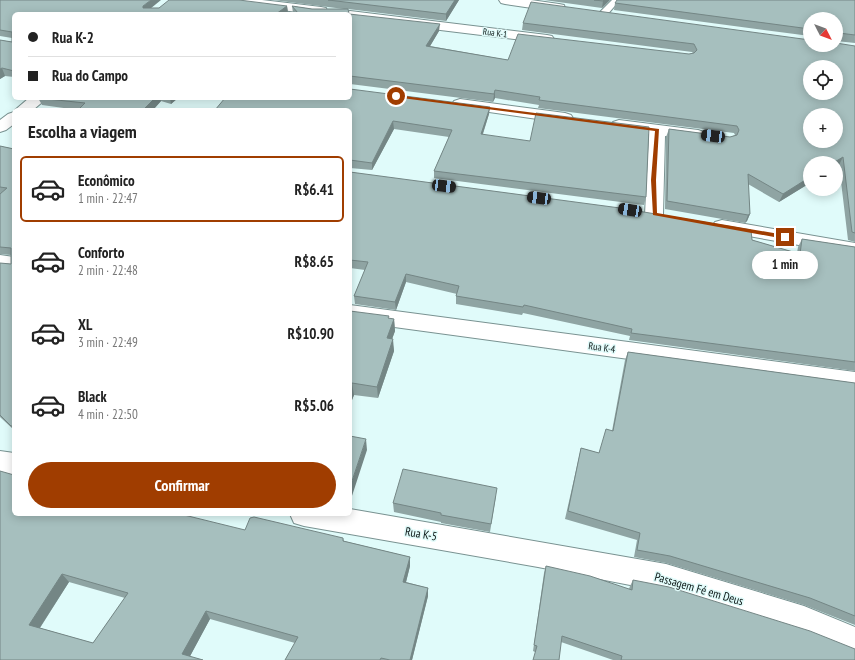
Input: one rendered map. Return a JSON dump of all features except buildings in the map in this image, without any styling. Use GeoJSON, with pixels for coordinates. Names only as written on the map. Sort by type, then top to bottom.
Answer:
{"type":"FeatureCollection","features":[{"type":"Feature","properties":{"kind":"street"},"geometry":{"type":"LineString","coordinates":[[230,0],[328,12]]}},
{"type":"Feature","properties":{"kind":"street"},"geometry":{"type":"LineString","coordinates":[[505,0],[575,10]]}},
{"type":"Feature","properties":{"kind":"street"},"geometry":{"type":"LineString","coordinates":[[589,12],[618,16]]}},
{"type":"Feature","properties":{"kind":"street","name":"Rua K-1"},"geometry":{"type":"LineString","coordinates":[[352,15],[561,41]]}},
{"type":"Feature","properties":{"kind":"street"},"geometry":{"type":"LineString","coordinates":[[26,108],[36,100]]}},
{"type":"Feature","properties":{"kind":"street"},"geometry":{"type":"LineString","coordinates":[[445,102],[579,120]]}},
{"type":"Feature","properties":{"kind":"street"},"geometry":{"type":"LineString","coordinates":[[0,127],[12,118]]}},
{"type":"Feature","properties":{"kind":"street"},"geometry":{"type":"LineString","coordinates":[[602,123],[711,136]]}},
{"type":"Feature","properties":{"kind":"street"},"geometry":{"type":"LineString","coordinates":[[0,130],[12,132]]}},
{"type":"Feature","properties":{"kind":"street"},"geometry":{"type":"LineString","coordinates":[[655,214],[654,180],[657,130]]}},
{"type":"Feature","properties":{"kind":"street"},"geometry":{"type":"LineString","coordinates":[[708,223],[855,248]]}},
{"type":"Feature","properties":{"kind":"street"},"geometry":{"type":"LineString","coordinates":[[0,262],[12,264]]}},
{"type":"Feature","properties":{"kind":"street","name":"Rua K-4"},"geometry":{"type":"LineString","coordinates":[[352,313],[855,381]]}},
{"type":"Feature","properties":{"kind":"street"},"geometry":{"type":"LineString","coordinates":[[0,462],[12,464]]}},
{"type":"Feature","properties":{"kind":"street","name":"Rua K-5"},"geometry":{"type":"LineString","coordinates":[[316,516],[538,554]]}},
{"type":"Feature","properties":{"kind":"street","name":"Passagem Fé em Deus"},"geometry":{"type":"LineString","coordinates":[[538,554],[666,578],[804,621],[855,642]]}},
{"type":"Feature","properties":{"kind":"lane"},"geometry":{"type":"LineString","coordinates":[[603,14],[616,0]]}},
{"type":"Feature","properties":{"kind":"route"},"geometry":{"type":"LineString","coordinates":[[396,96],[657,130],[654,180],[654,214],[785,237]]}}]}
